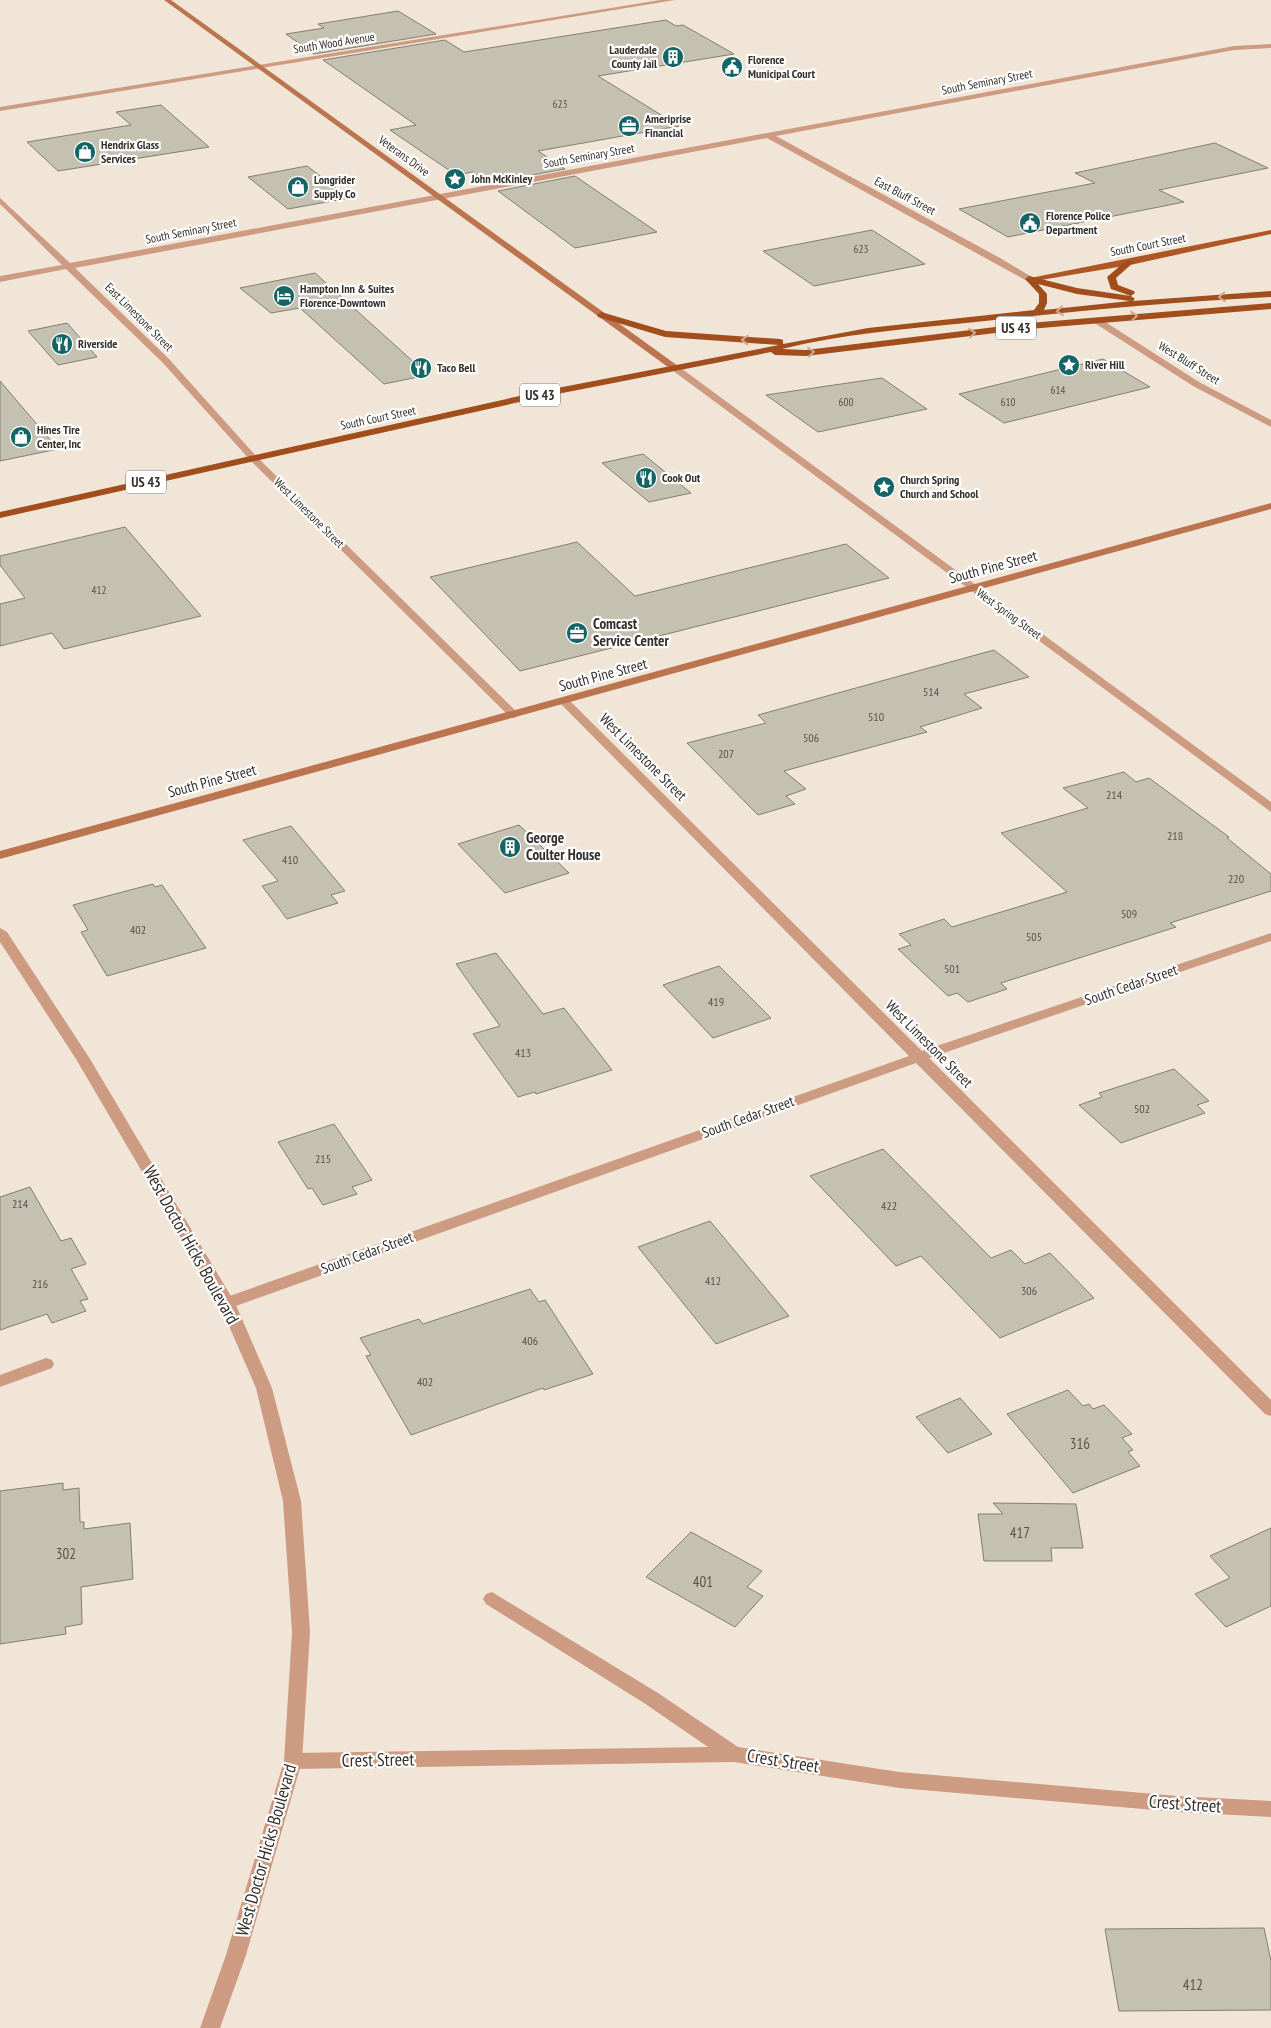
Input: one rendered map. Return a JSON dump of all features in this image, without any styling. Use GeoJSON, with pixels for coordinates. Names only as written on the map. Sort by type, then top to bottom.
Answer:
{"type":"FeatureCollection","features":[{"type":"Feature","properties":{"kind":"highway"},"geometry":{"type":"LineString","coordinates":[[1130,262],[1111,277],[1114,287],[1155,302]]}},
{"type":"Feature","properties":{"kind":"highway"},"geometry":{"type":"LineString","coordinates":[[1029,279],[1077,291],[1155,302]]}},
{"type":"Feature","properties":{"kind":"highway"},"geometry":{"type":"LineString","coordinates":[[1029,279],[1043,294],[1043,303],[1037,313]]}},
{"type":"Feature","properties":{"kind":"highway","name":"US 43"},"geometry":{"type":"LineString","coordinates":[[762,352],[794,343],[1037,313],[1271,294]]}},
{"type":"Feature","properties":{"kind":"highway","name":"US 43"},"geometry":{"type":"LineString","coordinates":[[762,352],[806,353],[1096,320],[1271,306]]}},
{"type":"Feature","properties":{"kind":"highway"},"geometry":{"type":"LineString","coordinates":[[601,315],[665,334],[687,338],[794,343]]}},
{"type":"Feature","properties":{"kind":"highway","name":"South Court Street"},"geometry":{"type":"LineString","coordinates":[[0,514],[542,394],[762,352]]}},
{"type":"Feature","properties":{"kind":"main road","name":"Veterans Drive"},"geometry":{"type":"LineString","coordinates":[[167,0],[675,368]]}},
{"type":"Feature","properties":{"kind":"main road","name":"South Court Street"},"geometry":{"type":"LineString","coordinates":[[1029,279],[1130,262],[1271,232]]}},
{"type":"Feature","properties":{"kind":"main road","name":"South Pine Street"},"geometry":{"type":"LineString","coordinates":[[0,855],[1271,506]]}},
{"type":"Feature","properties":{"kind":"street","name":"South Wood Avenue"},"geometry":{"type":"LineString","coordinates":[[0,108],[672,0]]}},
{"type":"Feature","properties":{"kind":"street","name":"South Seminary Street"},"geometry":{"type":"LineString","coordinates":[[0,279],[1234,48],[1271,46]]}},
{"type":"Feature","properties":{"kind":"street","name":"East Bluff Street"},"geometry":{"type":"LineString","coordinates":[[768,135],[829,170],[993,257],[1029,279]]}},
{"type":"Feature","properties":{"kind":"street","name":"East Limestone Street"},"geometry":{"type":"LineString","coordinates":[[0,200],[166,361],[253,458]]}},
{"type":"Feature","properties":{"kind":"street","name":"West Bluff Street"},"geometry":{"type":"LineString","coordinates":[[1096,320],[1196,384],[1271,424]]}},
{"type":"Feature","properties":{"kind":"street","name":"West Spring Street"},"geometry":{"type":"LineString","coordinates":[[675,368],[1271,808]]}},
{"type":"Feature","properties":{"kind":"street","name":"West Limestone Street"},"geometry":{"type":"LineString","coordinates":[[253,458],[514,715]]}},
{"type":"Feature","properties":{"kind":"street","name":"West Limestone Street"},"geometry":{"type":"LineString","coordinates":[[564,701],[1271,1410]]}},
{"type":"Feature","properties":{"kind":"street","name":"West Doctor Hicks Boulevard"},"geometry":{"type":"LineString","coordinates":[[0,932],[83,1058],[227,1302],[264,1388],[292,1500],[301,1632],[293,1761],[236,1955],[210,2028]]}},
{"type":"Feature","properties":{"kind":"street","name":"South Cedar Street"},"geometry":{"type":"LineString","coordinates":[[227,1302],[919,1057],[1271,937]]}},
{"type":"Feature","properties":{"kind":"street"},"geometry":{"type":"LineString","coordinates":[[0,1381],[46,1364]]}},
{"type":"Feature","properties":{"kind":"street"},"geometry":{"type":"LineString","coordinates":[[492,1599],[651,1698],[734,1754]]}},
{"type":"Feature","properties":{"kind":"street","name":"Crest Street"},"geometry":{"type":"LineString","coordinates":[[293,1761],[734,1754],[900,1780],[1178,1804],[1271,1809]]}},
{"type":"Feature","properties":{"kind":"building"},"geometry":{"type":"Polygon","coordinates":[[[398,11],[436,34],[314,54],[286,34],[324,28],[318,24],[398,11]]]}},
{"type":"Feature","properties":{"kind":"building"},"geometry":{"type":"Polygon","coordinates":[[[666,20],[676,26],[683,25],[734,54],[598,76],[679,126],[538,151],[565,169],[488,183],[473,172],[456,175],[390,130],[416,125],[323,60],[445,40],[464,52],[666,20]]]}},
{"type":"Feature","properties":{"kind":"building"},"geometry":{"type":"Polygon","coordinates":[[[161,105],[209,147],[58,171],[27,142],[131,125],[116,112],[161,105]]]}},
{"type":"Feature","properties":{"kind":"building"},"geometry":{"type":"Polygon","coordinates":[[[1215,143],[1268,168],[1159,190],[1184,202],[1008,237],[959,209],[1095,183],[1075,173],[1215,143]]]}},
{"type":"Feature","properties":{"kind":"building","name":"Longrider Supply Co"},"geometry":{"type":"Polygon","coordinates":[[[307,166],[349,198],[288,209],[248,177],[307,166]]]}},
{"type":"Feature","properties":{"kind":"building"},"geometry":{"type":"Polygon","coordinates":[[[575,176],[657,232],[575,248],[498,191],[575,176]]]}},
{"type":"Feature","properties":{"kind":"building"},"geometry":{"type":"Polygon","coordinates":[[[872,230],[925,264],[814,286],[763,251],[872,230]]]}},
{"type":"Feature","properties":{"kind":"building"},"geometry":{"type":"Polygon","coordinates":[[[315,273],[428,375],[384,384],[300,308],[271,313],[240,288],[315,273]]]}},
{"type":"Feature","properties":{"kind":"building","name":"Riverside"},"geometry":{"type":"Polygon","coordinates":[[[67,323],[97,357],[58,365],[28,331],[67,323]]]}},
{"type":"Feature","properties":{"kind":"building"},"geometry":{"type":"Polygon","coordinates":[[[1103,359],[1150,387],[1004,423],[959,394],[1103,359]]]}},
{"type":"Feature","properties":{"kind":"building"},"geometry":{"type":"Polygon","coordinates":[[[882,378],[927,409],[818,432],[766,395],[882,378]]]}},
{"type":"Feature","properties":{"kind":"building"},"geometry":{"type":"Polygon","coordinates":[[[0,381],[58,449],[0,461],[0,381]]]}},
{"type":"Feature","properties":{"kind":"building","name":"Cook Out"},"geometry":{"type":"Polygon","coordinates":[[[643,454],[691,493],[649,502],[602,463],[643,454]]]}},
{"type":"Feature","properties":{"kind":"building"},"geometry":{"type":"Polygon","coordinates":[[[125,527],[201,616],[64,649],[52,633],[0,646],[0,604],[25,598],[0,565],[0,556],[125,527]]]}},
{"type":"Feature","properties":{"kind":"building","name":"Comcast Service Center"},"geometry":{"type":"Polygon","coordinates":[[[577,542],[635,596],[846,544],[889,578],[520,671],[430,577],[577,542]]]}},
{"type":"Feature","properties":{"kind":"building"},"geometry":{"type":"Polygon","coordinates":[[[994,650],[1029,677],[964,694],[982,708],[920,727],[927,732],[784,771],[806,789],[786,796],[795,804],[758,815],[687,743],[766,723],[758,715],[994,650]]]}},
{"type":"Feature","properties":{"kind":"building"},"geometry":{"type":"Polygon","coordinates":[[[1124,772],[1136,782],[1149,778],[1229,837],[1227,838],[1271,874],[1271,891],[1170,923],[1176,927],[1001,983],[1007,989],[968,1002],[957,993],[948,996],[898,949],[911,945],[899,934],[944,919],[952,927],[1067,892],[1001,833],[1088,808],[1063,788],[1124,772]]]}},
{"type":"Feature","properties":{"kind":"building","name":"George Coulter House"},"geometry":{"type":"Polygon","coordinates":[[[519,825],[569,873],[505,893],[458,844],[519,825]]]}},
{"type":"Feature","properties":{"kind":"building"},"geometry":{"type":"Polygon","coordinates":[[[291,826],[345,891],[331,895],[338,903],[287,919],[262,886],[278,881],[243,840],[291,826]]]}},
{"type":"Feature","properties":{"kind":"building"},"geometry":{"type":"Polygon","coordinates":[[[153,884],[155,887],[162,885],[206,948],[107,976],[81,932],[88,930],[73,905],[153,884]]]}},
{"type":"Feature","properties":{"kind":"building"},"geometry":{"type":"Polygon","coordinates":[[[496,953],[543,1014],[564,1008],[612,1070],[536,1094],[535,1092],[518,1097],[473,1034],[500,1026],[456,964],[496,953]]]}},
{"type":"Feature","properties":{"kind":"building"},"geometry":{"type":"Polygon","coordinates":[[[719,966],[771,1018],[713,1038],[663,985],[719,966]]]}},
{"type":"Feature","properties":{"kind":"building"},"geometry":{"type":"Polygon","coordinates":[[[1174,1069],[1209,1101],[1197,1105],[1205,1113],[1121,1143],[1079,1105],[1102,1097],[1099,1093],[1174,1069]]]}},
{"type":"Feature","properties":{"kind":"building"},"geometry":{"type":"Polygon","coordinates":[[[334,1124],[372,1180],[352,1187],[357,1194],[323,1205],[312,1188],[308,1189],[278,1142],[334,1124]]]}},
{"type":"Feature","properties":{"kind":"building"},"geometry":{"type":"Polygon","coordinates":[[[883,1149],[991,1258],[1011,1250],[1025,1264],[1050,1253],[1094,1298],[1000,1338],[921,1256],[896,1266],[810,1176],[883,1149]]]}},
{"type":"Feature","properties":{"kind":"building"},"geometry":{"type":"Polygon","coordinates":[[[30,1187],[61,1241],[71,1238],[86,1264],[71,1269],[88,1299],[80,1301],[86,1311],[52,1323],[47,1314],[0,1330],[0,1197],[30,1187]]]}},
{"type":"Feature","properties":{"kind":"building"},"geometry":{"type":"Polygon","coordinates":[[[710,1221],[789,1316],[716,1344],[638,1247],[710,1221]]]}},
{"type":"Feature","properties":{"kind":"building"},"geometry":{"type":"Polygon","coordinates":[[[530,1289],[539,1302],[545,1300],[593,1374],[544,1390],[543,1388],[411,1435],[366,1356],[371,1355],[360,1338],[419,1319],[423,1324],[530,1289]]]}},
{"type":"Feature","properties":{"kind":"building"},"geometry":{"type":"Polygon","coordinates":[[[1068,1390],[1083,1406],[1089,1404],[1093,1409],[1104,1405],[1132,1434],[1122,1438],[1133,1450],[1128,1452],[1140,1466],[1073,1493],[1007,1414],[1068,1390]]]}},
{"type":"Feature","properties":{"kind":"building"},"geometry":{"type":"Polygon","coordinates":[[[960,1398],[992,1434],[948,1453],[916,1417],[960,1398]]]}},
{"type":"Feature","properties":{"kind":"building"},"geometry":{"type":"Polygon","coordinates":[[[63,1483],[63,1490],[79,1488],[80,1522],[84,1522],[84,1529],[130,1523],[133,1579],[81,1587],[82,1624],[65,1627],[66,1634],[0,1644],[0,1491],[63,1483]]]}},
{"type":"Feature","properties":{"kind":"building"},"geometry":{"type":"Polygon","coordinates":[[[993,1503],[1076,1504],[1083,1548],[1051,1548],[1052,1561],[984,1561],[978,1514],[1003,1514],[993,1503]]]}},
{"type":"Feature","properties":{"kind":"building"},"geometry":{"type":"Polygon","coordinates":[[[1271,1528],[1271,1606],[1226,1627],[1195,1594],[1230,1578],[1210,1556],[1271,1528]]]}},
{"type":"Feature","properties":{"kind":"building"},"geometry":{"type":"Polygon","coordinates":[[[691,1532],[762,1571],[747,1587],[763,1596],[735,1627],[646,1577],[691,1532]]]}},
{"type":"Feature","properties":{"kind":"building"},"geometry":{"type":"Polygon","coordinates":[[[1264,1928],[1271,1961],[1271,2010],[1119,2011],[1105,1929],[1264,1928]]]}},
{"type":"Feature","properties":{"kind":"place","name":"Lauderdale County Jail"},"geometry":{"type":"Point","coordinates":[673,57]}},
{"type":"Feature","properties":{"kind":"place","name":"Florence Municipal Court"},"geometry":{"type":"Point","coordinates":[732,67]}},
{"type":"Feature","properties":{"kind":"place","name":"Ameriprise Financial"},"geometry":{"type":"Point","coordinates":[629,126]}},
{"type":"Feature","properties":{"kind":"place","name":"Hendrix Glass Services"},"geometry":{"type":"Point","coordinates":[85,152]}},
{"type":"Feature","properties":{"kind":"place","name":"John McKinley"},"geometry":{"type":"Point","coordinates":[455,179]}},
{"type":"Feature","properties":{"kind":"place","name":"Longrider Supply Co"},"geometry":{"type":"Point","coordinates":[298,187]}},
{"type":"Feature","properties":{"kind":"place","name":"Florence Police Department"},"geometry":{"type":"Point","coordinates":[1030,223]}},
{"type":"Feature","properties":{"kind":"place","name":"Hampton Inn & Suites Florence-Downtown"},"geometry":{"type":"Point","coordinates":[284,296]}},
{"type":"Feature","properties":{"kind":"place","name":"Riverside"},"geometry":{"type":"Point","coordinates":[62,344]}},
{"type":"Feature","properties":{"kind":"place","name":"River Hill"},"geometry":{"type":"Point","coordinates":[1069,365]}},
{"type":"Feature","properties":{"kind":"place","name":"Taco Bell"},"geometry":{"type":"Point","coordinates":[421,368]}},
{"type":"Feature","properties":{"kind":"place","name":"Hines Tire Center, Inc"},"geometry":{"type":"Point","coordinates":[21,437]}},
{"type":"Feature","properties":{"kind":"place","name":"Cook Out"},"geometry":{"type":"Point","coordinates":[646,478]}},
{"type":"Feature","properties":{"kind":"place","name":"Church Spring Church and School"},"geometry":{"type":"Point","coordinates":[884,487]}},
{"type":"Feature","properties":{"kind":"place","name":"Comcast Service Center"},"geometry":{"type":"Point","coordinates":[577,633]}},
{"type":"Feature","properties":{"kind":"place","name":"George Coulter House"},"geometry":{"type":"Point","coordinates":[510,847]}}]}
